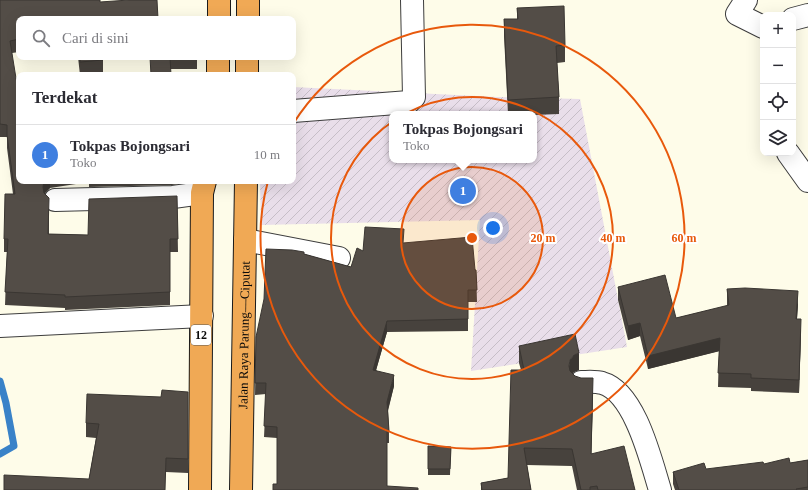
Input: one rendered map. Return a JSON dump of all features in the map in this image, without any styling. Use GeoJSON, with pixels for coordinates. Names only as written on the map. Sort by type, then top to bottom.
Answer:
{"type":"FeatureCollection","features":[{"type":"Feature","properties":{"kind":"highway"},"geometry":{"type":"LineString","coordinates":[[219,0],[219,16]]}},
{"type":"Feature","properties":{"kind":"highway"},"geometry":{"type":"LineString","coordinates":[[248,0],[248,16]]}},
{"type":"Feature","properties":{"kind":"highway"},"geometry":{"type":"LineString","coordinates":[[218,60],[218,72]]}},
{"type":"Feature","properties":{"kind":"highway"},"geometry":{"type":"LineString","coordinates":[[247,60],[247,72]]}},
{"type":"Feature","properties":{"kind":"highway","name":"Jalan Raya Parung—Ciputat"},"geometry":{"type":"LineString","coordinates":[[242,490],[246,184]]}},
{"type":"Feature","properties":{"kind":"highway","name":"12"},"geometry":{"type":"LineString","coordinates":[[200,490],[203,187]]}},
{"type":"Feature","properties":{"kind":"street"},"geometry":{"type":"LineString","coordinates":[[296,111],[409,102],[414,97],[412,0]]}},
{"type":"Feature","properties":{"kind":"street"},"geometry":{"type":"LineString","coordinates":[[746,0],[737,14],[760,26]]}},
{"type":"Feature","properties":{"kind":"street"},"geometry":{"type":"LineString","coordinates":[[796,18],[808,15]]}},
{"type":"Feature","properties":{"kind":"street"},"geometry":{"type":"LineString","coordinates":[[790,156],[808,181]]}},
{"type":"Feature","properties":{"kind":"street"},"geometry":{"type":"LineString","coordinates":[[55,200],[173,197],[203,187]]}},
{"type":"Feature","properties":{"kind":"street"},"geometry":{"type":"LineString","coordinates":[[245,240],[338,258]]}},
{"type":"Feature","properties":{"kind":"street"},"geometry":{"type":"LineString","coordinates":[[0,326],[202,316]]}},
{"type":"Feature","properties":{"kind":"street"},"geometry":{"type":"LineString","coordinates":[[581,382],[602,382],[616,390],[632,411],[647,447],[660,490]]}},
{"type":"Feature","properties":{"kind":"shaded area"},"geometry":{"type":"Polygon","coordinates":[[[296,87],[497,97],[580,99],[627,347],[471,371],[480,220],[261,225],[260,184],[296,184],[296,87]]]}},
{"type":"Feature","properties":{"kind":"building"},"geometry":{"type":"Polygon","coordinates":[[[0,0],[100,0],[100,2],[157,0],[158,16],[16,16],[16,40],[10,41],[16,78],[16,184],[44,184],[44,193],[49,198],[48,234],[88,235],[89,199],[177,196],[178,239],[170,239],[170,292],[65,297],[65,295],[5,292],[8,239],[4,239],[5,194],[15,194],[7,125],[0,124],[0,0]]]}},
{"type":"Feature","properties":{"kind":"building"},"geometry":{"type":"Polygon","coordinates":[[[564,6],[565,45],[556,46],[559,97],[508,100],[504,19],[518,19],[517,8],[564,6]]]}},
{"type":"Feature","properties":{"kind":"building"},"geometry":{"type":"Polygon","coordinates":[[[80,60],[103,60],[80,62],[80,60]]]}},
{"type":"Feature","properties":{"kind":"building"},"geometry":{"type":"Polygon","coordinates":[[[150,60],[170,60],[171,72],[151,72],[150,60]]]}},
{"type":"Feature","properties":{"kind":"building"},"geometry":{"type":"Polygon","coordinates":[[[365,227],[404,229],[403,243],[472,237],[477,290],[468,290],[468,319],[387,321],[373,370],[394,375],[387,402],[389,431],[387,431],[387,486],[418,488],[418,490],[273,490],[273,484],[277,484],[277,427],[264,426],[266,383],[255,383],[256,337],[264,299],[266,249],[304,252],[304,254],[351,267],[357,248],[363,251],[365,227]]]}},
{"type":"Feature","properties":{"kind":"building"},"geometry":{"type":"Polygon","coordinates":[[[665,275],[676,318],[729,305],[727,289],[745,288],[798,291],[796,319],[801,319],[799,380],[751,378],[751,374],[718,373],[720,338],[648,356],[640,323],[628,326],[618,287],[665,275]]]}},
{"type":"Feature","properties":{"kind":"building"},"geometry":{"type":"Polygon","coordinates":[[[575,334],[579,353],[574,355],[570,360],[570,371],[575,376],[581,378],[593,378],[591,454],[624,446],[635,490],[598,490],[597,486],[590,487],[590,490],[581,490],[572,449],[524,448],[531,490],[482,490],[481,483],[508,478],[511,370],[524,370],[519,346],[575,334]]]}},
{"type":"Feature","properties":{"kind":"building"},"geometry":{"type":"Polygon","coordinates":[[[162,390],[188,392],[188,459],[166,458],[165,490],[4,490],[4,475],[89,479],[99,424],[86,423],[87,394],[161,397],[162,390]]]}},
{"type":"Feature","properties":{"kind":"building"},"geometry":{"type":"Polygon","coordinates":[[[428,446],[451,447],[450,469],[428,469],[428,446]]]}},
{"type":"Feature","properties":{"kind":"building"},"geometry":{"type":"Polygon","coordinates":[[[789,458],[790,463],[808,460],[808,487],[796,489],[797,490],[679,490],[673,472],[704,463],[706,469],[763,462],[764,464],[789,458]]]}},
{"type":"Feature","properties":{"kind":"waterway"},"geometry":{"type":"LineString","coordinates":[[0,381],[6,403],[14,446],[0,454]]}},
{"type":"Feature","properties":{"kind":"place","name":"Tokpas Bojongsari"},"geometry":{"type":"Point","coordinates":[463,191]}}]}
